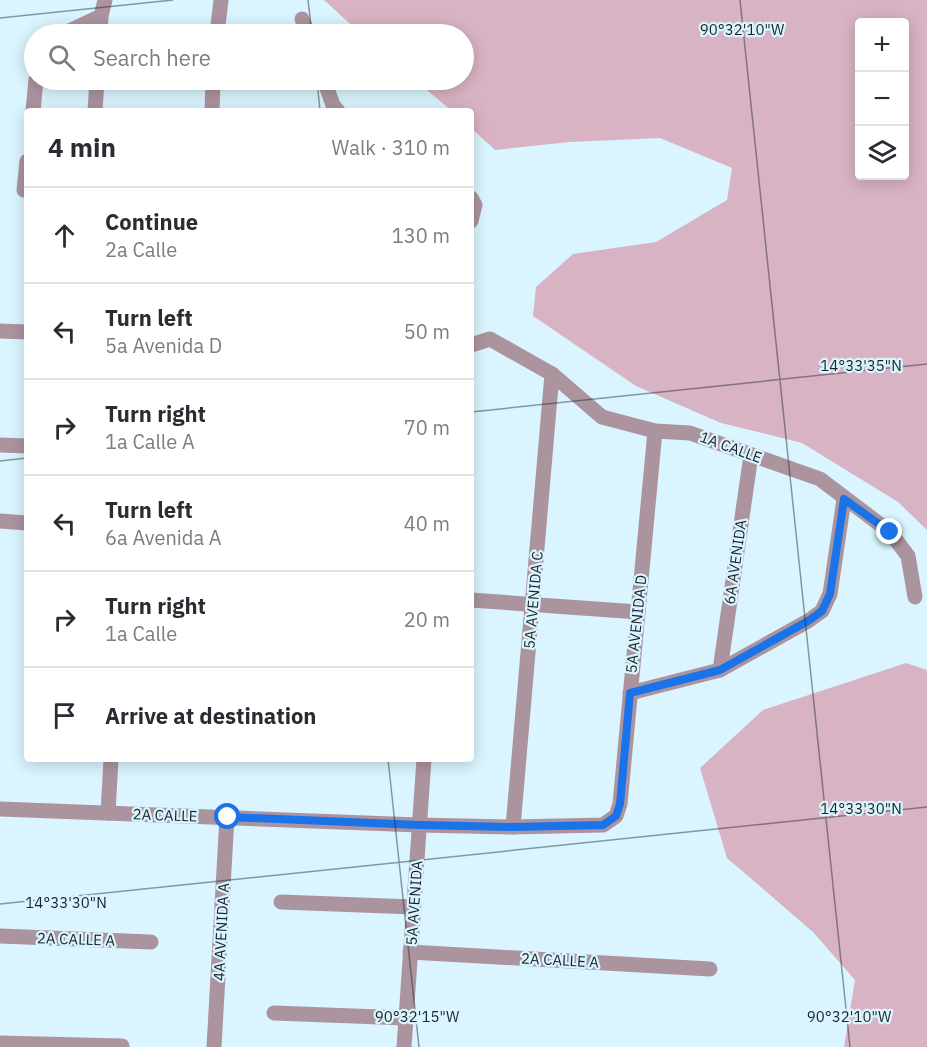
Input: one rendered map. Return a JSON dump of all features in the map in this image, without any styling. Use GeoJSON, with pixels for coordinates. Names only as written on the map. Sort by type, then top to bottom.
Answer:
{"type":"FeatureCollection","features":[{"type":"Feature","properties":{"kind":"street"},"geometry":{"type":"LineString","coordinates":[[101,24],[105,0]]}},
{"type":"Feature","properties":{"kind":"street"},"geometry":{"type":"LineString","coordinates":[[218,24],[221,0]]}},
{"type":"Feature","properties":{"kind":"street"},"geometry":{"type":"LineString","coordinates":[[84,24],[101,16]]}},
{"type":"Feature","properties":{"kind":"street"},"geometry":{"type":"LineString","coordinates":[[302,19],[304,24]]}},
{"type":"Feature","properties":{"kind":"street"},"geometry":{"type":"LineString","coordinates":[[33,108],[35,90]]}},
{"type":"Feature","properties":{"kind":"street"},"geometry":{"type":"LineString","coordinates":[[95,108],[96,90]]}},
{"type":"Feature","properties":{"kind":"street"},"geometry":{"type":"LineString","coordinates":[[212,108],[213,90]]}},
{"type":"Feature","properties":{"kind":"street"},"geometry":{"type":"LineString","coordinates":[[328,90],[335,108]]}},
{"type":"Feature","properties":{"kind":"street"},"geometry":{"type":"LineString","coordinates":[[0,331],[24,332]]}},
{"type":"Feature","properties":{"kind":"street","name":"1A CALLE"},"geometry":{"type":"LineString","coordinates":[[474,344],[490,339],[552,374],[602,417],[655,431],[690,433],[820,479],[890,532],[908,556],[915,597]]}},
{"type":"Feature","properties":{"kind":"street","name":"5A AVENIDA C"},"geometry":{"type":"LineString","coordinates":[[513,827],[552,374]]}},
{"type":"Feature","properties":{"kind":"street","name":"5A AVENIDA D"},"geometry":{"type":"LineString","coordinates":[[616,816],[620,804],[655,431]]}},
{"type":"Feature","properties":{"kind":"street"},"geometry":{"type":"LineString","coordinates":[[0,445],[24,446]]}},
{"type":"Feature","properties":{"kind":"street","name":"6A AVENIDA"},"geometry":{"type":"LineString","coordinates":[[720,670],[751,454]]}},
{"type":"Feature","properties":{"kind":"street"},"geometry":{"type":"LineString","coordinates":[[630,693],[720,670],[822,611],[830,594],[844,499]]}},
{"type":"Feature","properties":{"kind":"street"},"geometry":{"type":"LineString","coordinates":[[0,521],[24,523]]}},
{"type":"Feature","properties":{"kind":"street"},"geometry":{"type":"LineString","coordinates":[[474,600],[638,612]]}},
{"type":"Feature","properties":{"kind":"street"},"geometry":{"type":"LineString","coordinates":[[108,813],[111,762]]}},
{"type":"Feature","properties":{"kind":"street","name":"5A AVENIDA"},"geometry":{"type":"LineString","coordinates":[[404,1047],[424,762]]}},
{"type":"Feature","properties":{"kind":"street","name":"2A CALLE"},"geometry":{"type":"LineString","coordinates":[[0,809],[513,827],[603,825],[616,816]]}},
{"type":"Feature","properties":{"kind":"street","name":"4A AVENIDA A"},"geometry":{"type":"LineString","coordinates":[[214,1047],[228,817]]}},
{"type":"Feature","properties":{"kind":"street"},"geometry":{"type":"LineString","coordinates":[[281,902],[413,907]]}},
{"type":"Feature","properties":{"kind":"street","name":"2A CALLE A"},"geometry":{"type":"LineString","coordinates":[[0,936],[152,942]]}},
{"type":"Feature","properties":{"kind":"street","name":"2A CALLE A"},"geometry":{"type":"LineString","coordinates":[[410,952],[710,969]]}},
{"type":"Feature","properties":{"kind":"street"},"geometry":{"type":"LineString","coordinates":[[274,1012],[406,1018]]}},
{"type":"Feature","properties":{"kind":"street"},"geometry":{"type":"LineString","coordinates":[[0,1043],[122,1046]]}},
{"type":"Feature","properties":{"kind":"shaded area"},"geometry":{"type":"Polygon","coordinates":[[[324,0],[927,0],[927,530],[898,502],[802,443],[721,423],[636,386],[533,316],[536,287],[573,254],[656,242],[727,200],[732,168],[660,138],[570,142],[495,150],[474,131],[474,108],[448,108],[427,90],[474,90],[474,24],[350,24],[324,0]]]}},
{"type":"Feature","properties":{"kind":"shaded area"},"geometry":{"type":"Polygon","coordinates":[[[906,663],[927,670],[927,1047],[844,1047],[855,980],[813,932],[727,858],[700,768],[763,710],[906,663]]]}},
{"type":"Feature","properties":{"kind":"route"},"geometry":{"type":"LineString","coordinates":[[228,817],[419,825],[513,827],[603,825],[616,816],[620,804],[630,693],[720,670],[822,611],[830,594],[844,499],[890,532]]}}]}
